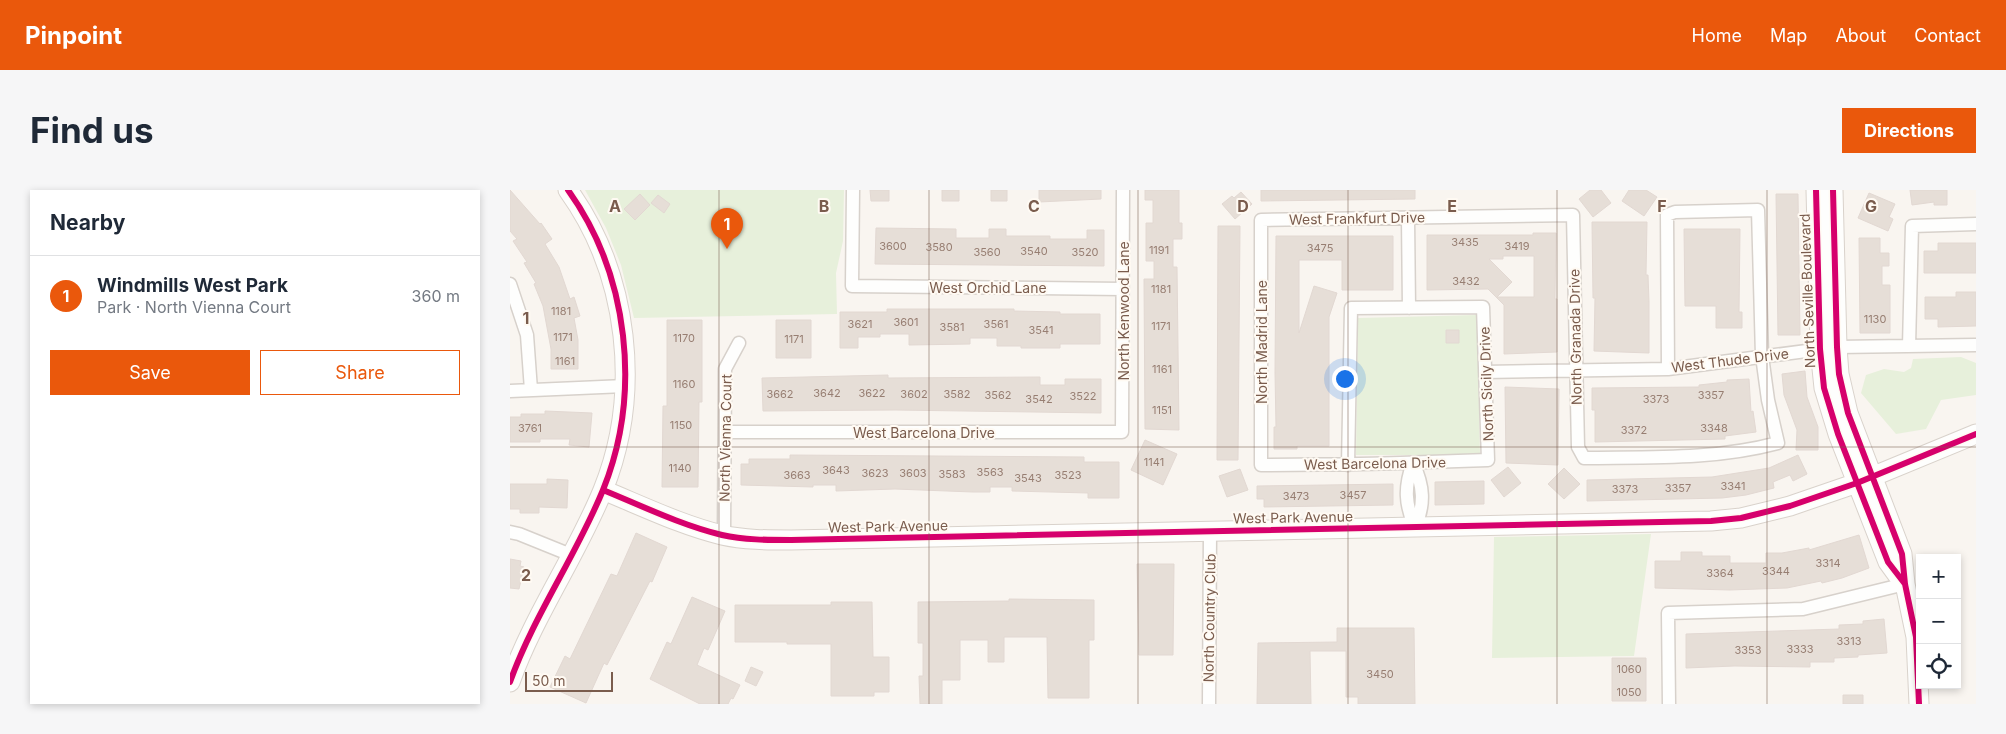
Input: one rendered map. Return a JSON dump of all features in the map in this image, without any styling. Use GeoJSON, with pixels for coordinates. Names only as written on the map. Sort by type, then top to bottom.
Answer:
{"type":"FeatureCollection","features":[{"type":"Feature","properties":{"kind":"street"},"geometry":{"type":"LineString","coordinates":[[510,682],[539,614],[585,530],[603,490],[620,437],[625,386],[623,336],[613,285],[593,231],[568,190]]}},
{"type":"Feature","properties":{"kind":"street","name":"West Orchid Lane"},"geometry":{"type":"LineString","coordinates":[[853,190],[852,286],[1124,289]]}},
{"type":"Feature","properties":{"kind":"street","name":"North Kenwood Lane"},"geometry":{"type":"LineString","coordinates":[[1122,432],[1124,190]]}},
{"type":"Feature","properties":{"kind":"street","name":"North Seville Boulevard"},"geometry":{"type":"LineString","coordinates":[[1816,190],[1828,348],[1842,390],[1865,479],[1902,554],[1905,584],[1916,637],[1919,704]]}},
{"type":"Feature","properties":{"kind":"street","name":"North Seville Boulevard"},"geometry":{"type":"LineString","coordinates":[[1828,348],[1833,190]]}},
{"type":"Feature","properties":{"kind":"street"},"geometry":{"type":"LineString","coordinates":[[1668,369],[1666,215],[1675,212],[1758,210],[1762,356]]}},
{"type":"Feature","properties":{"kind":"street","name":"North Granada Drive"},"geometry":{"type":"LineString","coordinates":[[1572,215],[1578,447],[1584,458],[1706,456],[1749,451],[1778,443],[1768,400],[1762,356]]}},
{"type":"Feature","properties":{"kind":"street","name":"West Frankfurt Drive"},"geometry":{"type":"LineString","coordinates":[[1261,220],[1572,215]]}},
{"type":"Feature","properties":{"kind":"street"},"geometry":{"type":"LineString","coordinates":[[1348,465],[1351,308],[1409,308],[1408,218]]}},
{"type":"Feature","properties":{"kind":"street","name":"North Madrid Lane"},"geometry":{"type":"LineString","coordinates":[[1261,220],[1261,465]]}},
{"type":"Feature","properties":{"kind":"street"},"geometry":{"type":"LineString","coordinates":[[1909,346],[1912,226],[1976,224]]}},
{"type":"Feature","properties":{"kind":"street"},"geometry":{"type":"LineString","coordinates":[[510,284],[527,335],[531,390]]}},
{"type":"Feature","properties":{"kind":"street","name":"North Sicily Drive"},"geometry":{"type":"LineString","coordinates":[[1409,308],[1483,308],[1488,460]]}},
{"type":"Feature","properties":{"kind":"street","name":"North Vienna Court"},"geometry":{"type":"LineString","coordinates":[[724,535],[724,369],[739,343]]}},
{"type":"Feature","properties":{"kind":"street","name":"West Thude Drive"},"geometry":{"type":"LineString","coordinates":[[1485,372],[1668,369],[1828,348],[1976,345]]}},
{"type":"Feature","properties":{"kind":"street"},"geometry":{"type":"LineString","coordinates":[[510,391],[625,386]]}},
{"type":"Feature","properties":{"kind":"street","name":"West Barcelona Drive"},"geometry":{"type":"LineString","coordinates":[[725,432],[1122,432]]}},
{"type":"Feature","properties":{"kind":"street","name":"West Park Avenue"},"geometry":{"type":"LineString","coordinates":[[603,490],[699,528],[724,535],[757,539],[791,540],[1415,528],[1712,520],[1741,518],[1790,506],[1865,479],[1976,434]]}},
{"type":"Feature","properties":{"kind":"street","name":"West Barcelona Drive"},"geometry":{"type":"LineString","coordinates":[[1261,465],[1348,465],[1488,460]]}},
{"type":"Feature","properties":{"kind":"street"},"geometry":{"type":"LineString","coordinates":[[1414,463],[1407,479],[1407,509],[1415,528]]}},
{"type":"Feature","properties":{"kind":"street","name":"North Country Club"},"geometry":{"type":"LineString","coordinates":[[1208,704],[1210,531]]}},
{"type":"Feature","properties":{"kind":"street"},"geometry":{"type":"LineString","coordinates":[[510,532],[570,555]]}},
{"type":"Feature","properties":{"kind":"street"},"geometry":{"type":"LineString","coordinates":[[1669,704],[1668,613],[1802,608],[1905,584]]}},
{"type":"Feature","properties":{"kind":"green space"},"geometry":{"type":"Polygon","coordinates":[[[585,190],[844,190],[843,241],[836,273],[837,314],[634,318],[621,265],[606,228],[585,190]]]}},
{"type":"Feature","properties":{"kind":"green space"},"geometry":{"type":"Polygon","coordinates":[[[1477,315],[1480,455],[1356,455],[1358,318],[1477,315]]]}},
{"type":"Feature","properties":{"kind":"green space"},"geometry":{"type":"Polygon","coordinates":[[[1961,357],[1976,363],[1976,395],[1941,400],[1926,429],[1896,434],[1861,393],[1866,375],[1884,369],[1904,372],[1911,368],[1913,359],[1961,357]]]}},
{"type":"Feature","properties":{"kind":"green space"},"geometry":{"type":"Polygon","coordinates":[[[1651,534],[1634,656],[1492,658],[1494,537],[1651,534]]]}},
{"type":"Feature","properties":{"kind":"building"},"geometry":{"type":"Polygon","coordinates":[[[510,190],[541,223],[552,239],[545,244],[559,267],[570,299],[574,297],[580,316],[574,318],[578,340],[578,369],[551,369],[551,349],[543,306],[534,284],[536,283],[524,263],[527,262],[513,241],[517,239],[510,231],[510,190]]]}},
{"type":"Feature","properties":{"kind":"building"},"geometry":{"type":"Polygon","coordinates":[[[870,190],[889,190],[889,201],[871,201],[870,190]]]}},
{"type":"Feature","properties":{"kind":"building"},"geometry":{"type":"Polygon","coordinates":[[[942,190],[959,190],[959,201],[942,201],[942,190]]]}},
{"type":"Feature","properties":{"kind":"building"},"geometry":{"type":"Polygon","coordinates":[[[991,190],[1007,190],[1007,201],[991,201],[991,190]]]}},
{"type":"Feature","properties":{"kind":"building"},"geometry":{"type":"Polygon","coordinates":[[[1039,190],[1101,190],[1101,199],[1039,202],[1039,190]]]}},
{"type":"Feature","properties":{"kind":"building"},"geometry":{"type":"Polygon","coordinates":[[[1145,190],[1179,190],[1179,223],[1182,223],[1182,239],[1173,239],[1173,267],[1177,267],[1179,430],[1145,429],[1144,279],[1154,279],[1154,261],[1146,261],[1146,223],[1153,223],[1153,200],[1145,200],[1145,190]]]}},
{"type":"Feature","properties":{"kind":"building"},"geometry":{"type":"Polygon","coordinates":[[[1261,190],[1415,190],[1415,199],[1261,201],[1261,190]]]}},
{"type":"Feature","properties":{"kind":"building"},"geometry":{"type":"Polygon","coordinates":[[[1590,190],[1601,190],[1611,203],[1593,217],[1579,199],[1590,190]]]}},
{"type":"Feature","properties":{"kind":"building"},"geometry":{"type":"Polygon","coordinates":[[[1629,190],[1646,190],[1657,197],[1644,216],[1622,201],[1629,190]]]}},
{"type":"Feature","properties":{"kind":"building"},"geometry":{"type":"Polygon","coordinates":[[[1910,190],[1947,190],[1947,205],[1934,205],[1934,202],[1912,205],[1910,190]]]}},
{"type":"Feature","properties":{"kind":"building"},"geometry":{"type":"Polygon","coordinates":[[[1241,192],[1252,204],[1235,219],[1222,204],[1241,192]]]}},
{"type":"Feature","properties":{"kind":"building"},"geometry":{"type":"Polygon","coordinates":[[[1869,193],[1895,204],[1889,217],[1893,219],[1888,231],[1858,218],[1869,193]]]}},
{"type":"Feature","properties":{"kind":"building"},"geometry":{"type":"Polygon","coordinates":[[[640,194],[650,205],[635,220],[624,209],[640,194]]]}},
{"type":"Feature","properties":{"kind":"building"},"geometry":{"type":"Polygon","coordinates":[[[1776,194],[1798,194],[1800,335],[1778,335],[1776,194]]]}},
{"type":"Feature","properties":{"kind":"building"},"geometry":{"type":"Polygon","coordinates":[[[658,195],[670,204],[664,213],[651,203],[658,195]]]}},
{"type":"Feature","properties":{"kind":"building"},"geometry":{"type":"Polygon","coordinates":[[[1592,222],[1647,222],[1646,275],[1648,275],[1649,353],[1594,351],[1595,298],[1593,298],[1592,222]]]}},
{"type":"Feature","properties":{"kind":"building"},"geometry":{"type":"Polygon","coordinates":[[[1218,226],[1240,226],[1238,460],[1217,460],[1218,226]]]}},
{"type":"Feature","properties":{"kind":"building"},"geometry":{"type":"Polygon","coordinates":[[[876,228],[956,229],[956,238],[989,238],[989,229],[1006,229],[1006,236],[1050,236],[1050,239],[1087,239],[1087,230],[1104,230],[1104,266],[875,264],[876,228]]]}},
{"type":"Feature","properties":{"kind":"building"},"geometry":{"type":"Polygon","coordinates":[[[1684,229],[1740,229],[1739,312],[1742,312],[1742,328],[1716,328],[1716,306],[1685,306],[1684,229]]]}},
{"type":"Feature","properties":{"kind":"building"},"geometry":{"type":"Polygon","coordinates":[[[1533,233],[1556,233],[1555,299],[1557,299],[1557,352],[1504,354],[1504,305],[1488,289],[1427,290],[1427,235],[1533,235],[1533,233]],[[1503,256],[1503,259],[1489,259],[1512,282],[1497,297],[1534,297],[1534,256],[1503,256]]]}},
{"type":"Feature","properties":{"kind":"building"},"geometry":{"type":"Polygon","coordinates":[[[1276,236],[1393,236],[1393,290],[1342,290],[1342,260],[1299,260],[1299,333],[1314,286],[1337,293],[1329,317],[1329,446],[1297,446],[1297,449],[1274,449],[1274,427],[1276,427],[1276,236]]]}},
{"type":"Feature","properties":{"kind":"building"},"geometry":{"type":"Polygon","coordinates":[[[1859,238],[1880,238],[1880,253],[1889,253],[1889,266],[1882,266],[1882,285],[1890,285],[1890,333],[1860,333],[1859,238]]]}},
{"type":"Feature","properties":{"kind":"building"},"geometry":{"type":"Polygon","coordinates":[[[1938,243],[1976,243],[1976,273],[1924,273],[1924,251],[1938,251],[1938,243]]]}},
{"type":"Feature","properties":{"kind":"building"},"geometry":{"type":"Polygon","coordinates":[[[1956,292],[1976,292],[1976,326],[1938,327],[1938,319],[1925,319],[1925,297],[1956,297],[1956,292]]]}},
{"type":"Feature","properties":{"kind":"building"},"geometry":{"type":"Polygon","coordinates":[[[887,309],[1014,309],[1014,311],[1060,312],[1060,314],[1100,314],[1100,344],[1060,344],[1060,348],[1021,348],[1021,346],[997,346],[997,338],[970,338],[970,344],[909,345],[909,334],[880,334],[880,337],[858,337],[858,348],[840,348],[840,312],[887,312],[887,309]]]}},
{"type":"Feature","properties":{"kind":"building"},"geometry":{"type":"Polygon","coordinates":[[[667,320],[702,320],[702,402],[699,402],[698,487],[662,487],[663,406],[667,406],[667,320]]]}},
{"type":"Feature","properties":{"kind":"building"},"geometry":{"type":"Polygon","coordinates":[[[776,320],[811,320],[811,358],[776,358],[776,320]]]}},
{"type":"Feature","properties":{"kind":"building"},"geometry":{"type":"Polygon","coordinates":[[[1446,330],[1459,330],[1459,343],[1446,343],[1446,330]]]}},
{"type":"Feature","properties":{"kind":"building"},"geometry":{"type":"Polygon","coordinates":[[[1805,371],[1807,397],[1818,427],[1818,450],[1796,450],[1797,430],[1784,395],[1782,374],[1805,371]]]}},
{"type":"Feature","properties":{"kind":"building"},"geometry":{"type":"Polygon","coordinates":[[[888,375],[888,378],[1040,377],[1040,385],[1065,385],[1065,379],[1101,379],[1101,413],[895,410],[763,411],[762,378],[888,375]]]}},
{"type":"Feature","properties":{"kind":"building"},"geometry":{"type":"Polygon","coordinates":[[[1749,379],[1751,412],[1753,411],[1756,432],[1725,436],[1725,439],[1595,442],[1595,410],[1592,410],[1592,388],[1699,387],[1699,385],[1727,382],[1727,380],[1749,379]]]}},
{"type":"Feature","properties":{"kind":"building"},"geometry":{"type":"Polygon","coordinates":[[[1505,387],[1559,389],[1558,465],[1506,463],[1505,387]]]}},
{"type":"Feature","properties":{"kind":"building"},"geometry":{"type":"Polygon","coordinates":[[[545,411],[592,413],[589,447],[569,445],[570,439],[510,442],[510,417],[521,417],[521,414],[545,414],[545,411]]]}},
{"type":"Feature","properties":{"kind":"building"},"geometry":{"type":"Polygon","coordinates":[[[1145,440],[1177,454],[1163,485],[1131,470],[1145,440]]]}},
{"type":"Feature","properties":{"kind":"building"},"geometry":{"type":"Polygon","coordinates":[[[790,455],[1084,457],[1084,462],[1119,462],[1119,498],[1088,498],[1088,493],[1012,491],[1012,487],[990,487],[990,492],[895,489],[836,491],[836,485],[813,485],[813,487],[741,485],[741,464],[749,464],[749,459],[790,459],[790,455]]]}},
{"type":"Feature","properties":{"kind":"building"},"geometry":{"type":"Polygon","coordinates":[[[1798,455],[1807,474],[1793,481],[1790,475],[1773,482],[1774,488],[1746,495],[1722,498],[1587,501],[1587,480],[1712,477],[1769,468],[1798,455]]]}},
{"type":"Feature","properties":{"kind":"building"},"geometry":{"type":"Polygon","coordinates":[[[1508,467],[1521,483],[1504,497],[1491,480],[1508,467]]]}},
{"type":"Feature","properties":{"kind":"building"},"geometry":{"type":"Polygon","coordinates":[[[1564,468],[1580,484],[1564,499],[1548,484],[1564,468]]]}},
{"type":"Feature","properties":{"kind":"building"},"geometry":{"type":"Polygon","coordinates":[[[1240,469],[1248,490],[1227,497],[1219,476],[1240,469]]]}},
{"type":"Feature","properties":{"kind":"building"},"geometry":{"type":"Polygon","coordinates":[[[547,479],[568,480],[567,508],[539,507],[539,513],[520,513],[520,509],[510,509],[510,484],[547,484],[547,479]]]}},
{"type":"Feature","properties":{"kind":"building"},"geometry":{"type":"Polygon","coordinates":[[[1484,481],[1484,504],[1435,505],[1435,482],[1484,481]]]}},
{"type":"Feature","properties":{"kind":"building"},"geometry":{"type":"Polygon","coordinates":[[[1393,484],[1393,505],[1264,507],[1264,499],[1257,499],[1257,486],[1393,484]]]}},
{"type":"Feature","properties":{"kind":"building"},"geometry":{"type":"Polygon","coordinates":[[[636,533],[667,547],[652,582],[650,581],[607,665],[604,663],[586,703],[550,687],[565,656],[570,659],[611,574],[617,576],[636,533]]]}},
{"type":"Feature","properties":{"kind":"building"},"geometry":{"type":"Polygon","coordinates":[[[1859,535],[1869,568],[1842,578],[1787,588],[1730,590],[1655,588],[1655,561],[1681,561],[1681,552],[1702,552],[1702,556],[1730,556],[1730,563],[1766,563],[1766,553],[1782,553],[1809,548],[1809,550],[1859,535]]]}},
{"type":"Feature","properties":{"kind":"building"},"geometry":{"type":"Polygon","coordinates":[[[510,559],[521,561],[520,566],[524,567],[519,589],[510,588],[510,559]]]}},
{"type":"Feature","properties":{"kind":"building"},"geometry":{"type":"Polygon","coordinates":[[[1137,564],[1174,564],[1173,655],[1139,655],[1137,564]]]}},
{"type":"Feature","properties":{"kind":"building"},"geometry":{"type":"Polygon","coordinates":[[[692,597],[725,611],[708,650],[704,648],[697,665],[740,685],[733,699],[731,698],[728,704],[700,704],[650,679],[667,642],[671,644],[692,597]]]}},
{"type":"Feature","properties":{"kind":"building"},"geometry":{"type":"Polygon","coordinates":[[[1009,599],[1094,600],[1094,640],[1089,640],[1089,698],[1048,698],[1047,637],[1004,637],[1004,662],[988,662],[988,640],[960,640],[960,680],[942,680],[942,704],[920,704],[919,676],[923,676],[923,643],[918,643],[918,602],[1009,601],[1009,599]]]}},
{"type":"Feature","properties":{"kind":"building"},"geometry":{"type":"Polygon","coordinates":[[[831,602],[872,602],[873,657],[889,657],[889,692],[874,692],[874,696],[831,696],[831,644],[735,642],[735,605],[831,605],[831,602]]]}},
{"type":"Feature","properties":{"kind":"building"},"geometry":{"type":"Polygon","coordinates":[[[1884,619],[1887,653],[1834,658],[1834,662],[1810,662],[1810,667],[1734,666],[1686,668],[1686,634],[1839,629],[1839,625],[1863,624],[1863,621],[1884,619]]]}},
{"type":"Feature","properties":{"kind":"building"},"geometry":{"type":"Polygon","coordinates":[[[1337,628],[1414,628],[1415,704],[1358,704],[1358,697],[1346,697],[1346,651],[1310,651],[1311,704],[1257,704],[1258,643],[1337,642],[1337,628]]]}},
{"type":"Feature","properties":{"kind":"building"},"geometry":{"type":"Polygon","coordinates":[[[1612,658],[1646,658],[1646,701],[1612,701],[1612,658]]]}},
{"type":"Feature","properties":{"kind":"building"},"geometry":{"type":"Polygon","coordinates":[[[751,667],[763,672],[756,686],[745,681],[751,667]]]}},
{"type":"Feature","properties":{"kind":"building"},"geometry":{"type":"Polygon","coordinates":[[[1843,695],[1863,695],[1863,704],[1843,704],[1843,695]]]}},
{"type":"Feature","properties":{"kind":"cycle path"},"geometry":{"type":"LineString","coordinates":[[510,682],[531,633],[603,490],[615,453],[623,414],[625,375],[623,336],[616,297],[605,259],[589,223],[568,190]]}},
{"type":"Feature","properties":{"kind":"cycle path"},"geometry":{"type":"LineString","coordinates":[[1816,190],[1820,349],[1824,388],[1838,434],[1888,562],[1905,584]]}},
{"type":"Feature","properties":{"kind":"cycle path"},"geometry":{"type":"LineString","coordinates":[[1833,190],[1839,374],[1848,413],[1902,554],[1905,584],[1916,637],[1919,704]]}},
{"type":"Feature","properties":{"kind":"cycle path"},"geometry":{"type":"LineString","coordinates":[[603,490],[662,515],[707,531],[730,537],[765,540],[1711,521],[1741,518],[1790,506],[1857,483],[1976,434]]}},
{"type":"Feature","properties":{"kind":"place","name":"Windmills West Park"},"geometry":{"type":"Point","coordinates":[727,249]}}]}
